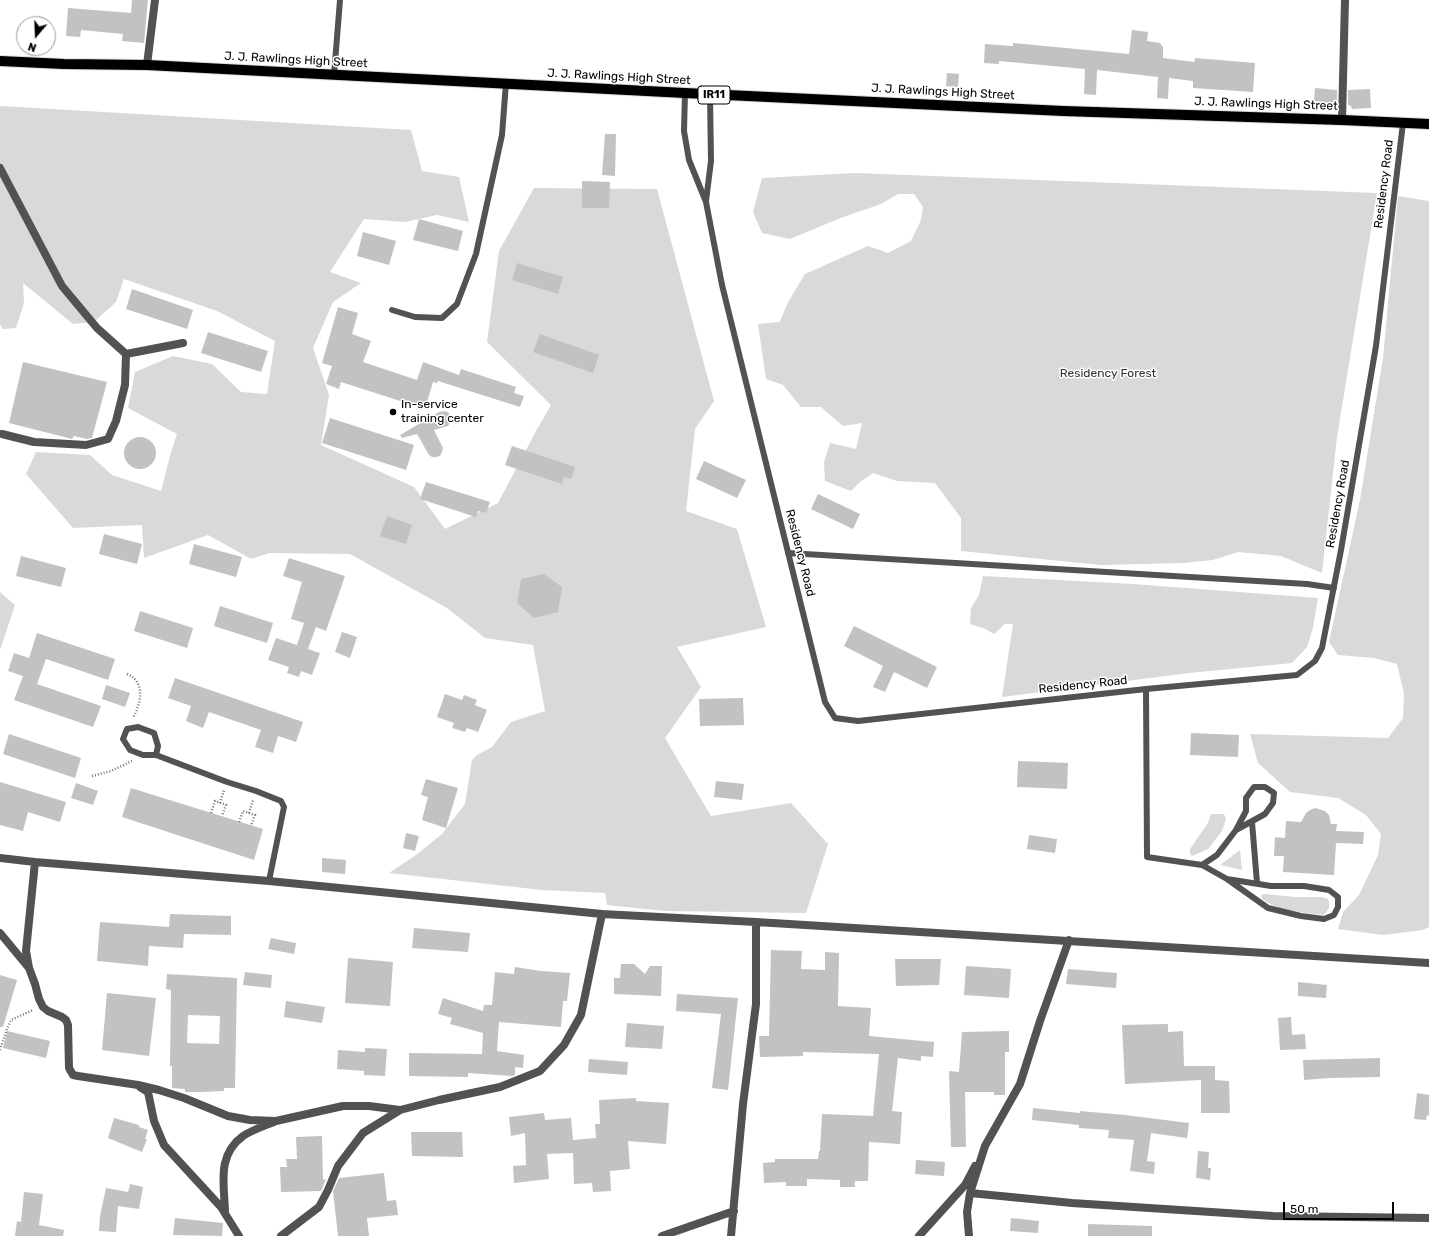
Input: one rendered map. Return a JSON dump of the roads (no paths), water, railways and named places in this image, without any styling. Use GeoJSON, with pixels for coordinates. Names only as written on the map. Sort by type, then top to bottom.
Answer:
{"type":"FeatureCollection","features":[{"type":"Feature","properties":{"kind":"main road","name":"J. J. Rawlings High Street"},"geometry":{"type":"LineString","coordinates":[[0,61],[64,64],[147,65],[506,83],[685,94],[1063,111],[1429,124]]}},
{"type":"Feature","properties":{"kind":"street"},"geometry":{"type":"LineString","coordinates":[[147,65],[155,0]]}},
{"type":"Feature","properties":{"kind":"street"},"geometry":{"type":"LineString","coordinates":[[1342,120],[1345,0]]}},
{"type":"Feature","properties":{"kind":"street"},"geometry":{"type":"LineString","coordinates":[[0,168],[62,286],[97,328],[126,354],[125,385],[116,421],[108,439],[86,445],[34,442],[2,434]]}},
{"type":"Feature","properties":{"kind":"street"},"geometry":{"type":"LineString","coordinates":[[126,354],[183,343]]}},
{"type":"Feature","properties":{"kind":"street"},"geometry":{"type":"LineString","coordinates":[[0,858],[269,881],[602,914],[1069,940],[1429,963]]}},
{"type":"Feature","properties":{"kind":"street"},"geometry":{"type":"LineString","coordinates":[[35,862],[26,952],[29,968],[43,1007],[48,1011],[62,1016],[68,1025],[69,1068],[73,1075],[138,1085],[184,1098],[228,1116],[250,1120],[276,1121]]}},
{"type":"Feature","properties":{"kind":"street"},"geometry":{"type":"LineString","coordinates":[[281,1236],[319,1207],[338,1166],[363,1133],[400,1110],[500,1087],[540,1071],[564,1045],[581,1015],[602,914]]}},
{"type":"Feature","properties":{"kind":"street"},"geometry":{"type":"LineString","coordinates":[[731,1236],[743,1104],[756,1004],[756,922]]}},
{"type":"Feature","properties":{"kind":"street"},"geometry":{"type":"LineString","coordinates":[[0,934],[29,968]]}},
{"type":"Feature","properties":{"kind":"street"},"geometry":{"type":"LineString","coordinates":[[919,1236],[965,1185],[1020,1084],[1040,1021],[1069,940]]}},
{"type":"Feature","properties":{"kind":"street"},"geometry":{"type":"LineString","coordinates":[[138,1085],[148,1092],[154,1121],[164,1145],[225,1212],[239,1236]]}},
{"type":"Feature","properties":{"kind":"street"},"geometry":{"type":"LineString","coordinates":[[225,1212],[223,1173],[228,1153],[234,1144],[244,1136],[276,1121],[343,1106],[369,1106],[400,1110]]}},
{"type":"Feature","properties":{"kind":"street"},"geometry":{"type":"LineString","coordinates":[[969,1236],[967,1212],[970,1193],[985,1146]]}},
{"type":"Feature","properties":{"kind":"street"},"geometry":{"type":"LineString","coordinates":[[970,1193],[1072,1203],[1265,1215],[1429,1218]]}},
{"type":"Feature","properties":{"kind":"street"},"geometry":{"type":"LineString","coordinates":[[662,1236],[734,1211]]}},
{"type":"Feature","properties":{"kind":"lane"},"geometry":{"type":"LineString","coordinates":[[334,75],[340,0]]}},
{"type":"Feature","properties":{"kind":"lane"},"geometry":{"type":"LineString","coordinates":[[392,310],[415,317],[442,318],[457,304],[476,254],[502,135],[506,83]]}},
{"type":"Feature","properties":{"kind":"lane","name":"Residency Road"},"geometry":{"type":"LineString","coordinates":[[685,94],[684,131],[689,160],[706,202],[722,285],[826,702],[835,718],[858,721],[1146,689],[1298,675],[1315,661],[1322,648],[1334,588],[1376,346],[1403,122]]}},
{"type":"Feature","properties":{"kind":"lane","name":"Residency Road"},"geometry":{"type":"LineString","coordinates":[[706,202],[711,161],[710,95]]}},
{"type":"Feature","properties":{"kind":"lane"},"geometry":{"type":"LineString","coordinates":[[788,553],[1307,584],[1334,588]]}},
{"type":"Feature","properties":{"kind":"lane"},"geometry":{"type":"LineString","coordinates":[[1146,689],[1147,857],[1202,865],[1227,879],[1268,908],[1301,916],[1324,919],[1334,915],[1338,907],[1338,897],[1330,890],[1304,886],[1271,886],[1227,879]]}},
{"type":"Feature","properties":{"kind":"lane"},"geometry":{"type":"LineString","coordinates":[[156,755],[158,746],[154,733],[138,727],[127,729],[123,738],[130,750],[143,755],[156,755],[281,801],[284,807],[269,881]]}},
{"type":"Feature","properties":{"kind":"lane"},"geometry":{"type":"LineString","coordinates":[[1202,865],[1217,855],[1236,830],[1246,811],[1246,798],[1254,787],[1265,787],[1274,793],[1274,803],[1265,814],[1236,830]]}},
{"type":"Feature","properties":{"kind":"lane"},"geometry":{"type":"LineString","coordinates":[[1252,822],[1257,883]]}},
{"type":"Feature","properties":{"kind":"place","name":"In-service training center"},"geometry":{"type":"Point","coordinates":[393,412]}},
{"type":"Feature","properties":{"kind":"park label","name":"Residency Forest"},"geometry":{"type":"Point","coordinates":[1108,374]}}]}
